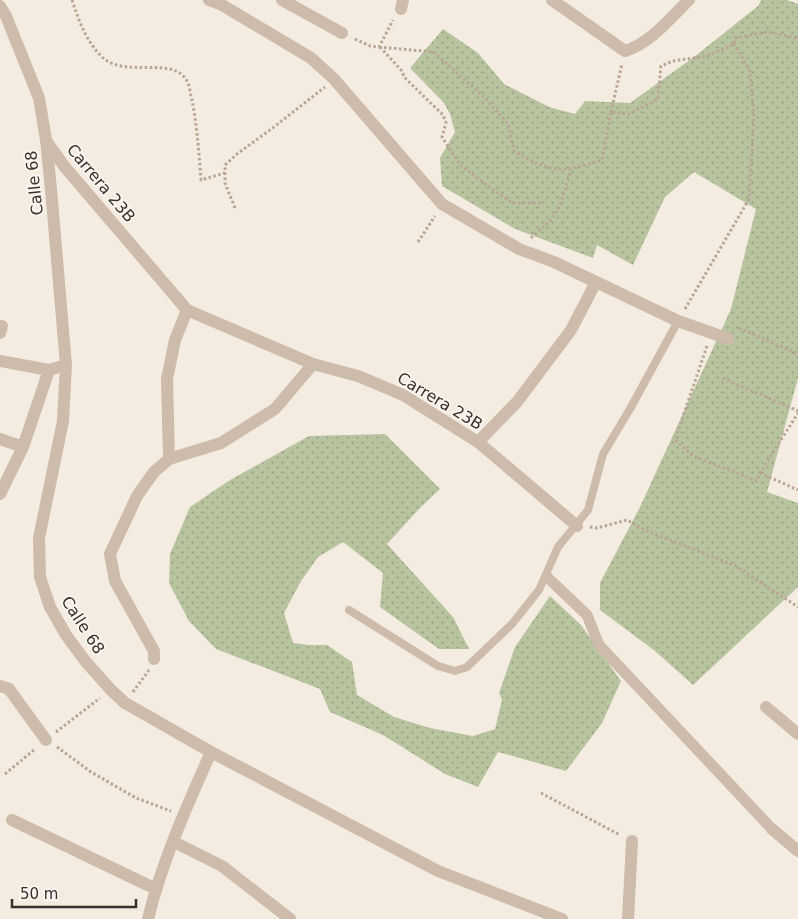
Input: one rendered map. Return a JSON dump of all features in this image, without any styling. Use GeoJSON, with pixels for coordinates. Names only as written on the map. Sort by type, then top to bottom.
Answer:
{"type":"FeatureCollection","features":[{"type":"Feature","properties":{"kind":"street"},"geometry":{"type":"LineString","coordinates":[[209,0],[222,5],[310,58],[334,79],[442,204],[519,249],[554,262],[678,321],[729,339]]}},
{"type":"Feature","properties":{"kind":"street"},"geometry":{"type":"LineString","coordinates":[[282,0],[342,33]]}},
{"type":"Feature","properties":{"kind":"street"},"geometry":{"type":"LineString","coordinates":[[556,1],[625,51],[644,42],[688,0]]}},
{"type":"Feature","properties":{"kind":"street","name":"Calle 68"},"geometry":{"type":"LineString","coordinates":[[0,6],[6,16],[39,98],[46,140],[66,365],[63,421],[39,538],[40,577],[50,608],[66,635],[86,662],[111,690],[125,702],[211,752],[438,872],[562,919]]}},
{"type":"Feature","properties":{"kind":"street","name":"Carrera 23B"},"geometry":{"type":"LineString","coordinates":[[46,140],[64,166],[187,310],[313,364],[358,376],[403,395],[478,442],[576,526]]}},
{"type":"Feature","properties":{"kind":"street"},"geometry":{"type":"LineString","coordinates":[[478,442],[517,402],[571,330],[596,282]]}},
{"type":"Feature","properties":{"kind":"street"},"geometry":{"type":"LineString","coordinates":[[169,459],[167,379],[175,340],[187,310]]}},
{"type":"Feature","properties":{"kind":"street"},"geometry":{"type":"LineString","coordinates":[[0,361],[49,370],[66,365]]}},
{"type":"Feature","properties":{"kind":"street"},"geometry":{"type":"LineString","coordinates":[[154,659],[154,651],[115,580],[110,554],[137,496],[154,472],[169,459],[221,443],[275,409],[313,364]]}},
{"type":"Feature","properties":{"kind":"street"},"geometry":{"type":"LineString","coordinates":[[0,494],[23,447],[49,370]]}},
{"type":"Feature","properties":{"kind":"street"},"geometry":{"type":"LineString","coordinates":[[0,438],[23,447]]}},
{"type":"Feature","properties":{"kind":"street"},"geometry":{"type":"LineString","coordinates":[[547,577],[587,615],[599,645],[772,829],[798,852]]}},
{"type":"Feature","properties":{"kind":"street"},"geometry":{"type":"LineString","coordinates":[[0,686],[9,689],[46,740]]}},
{"type":"Feature","properties":{"kind":"street"},"geometry":{"type":"LineString","coordinates":[[766,707],[798,734]]}},
{"type":"Feature","properties":{"kind":"street"},"geometry":{"type":"LineString","coordinates":[[148,919],[156,889],[183,815],[211,752]]}},
{"type":"Feature","properties":{"kind":"street"},"geometry":{"type":"LineString","coordinates":[[12,820],[156,889]]}},
{"type":"Feature","properties":{"kind":"street"},"geometry":{"type":"LineString","coordinates":[[628,919],[632,841]]}},
{"type":"Feature","properties":{"kind":"street"},"geometry":{"type":"LineString","coordinates":[[174,842],[222,866],[290,919]]}},
{"type":"Feature","properties":{"kind":"lane"},"geometry":{"type":"LineString","coordinates":[[349,610],[438,666],[455,671],[468,667],[494,643],[529,605],[547,577],[558,547],[588,510],[603,454],[678,321]]}},
{"type":"Feature","properties":{"kind":"path"},"geometry":{"type":"LineString","coordinates":[[72,0],[82,31],[103,58],[124,68],[166,67],[180,72],[188,81],[196,122],[201,180],[225,173]]}},
{"type":"Feature","properties":{"kind":"path"},"geometry":{"type":"LineString","coordinates":[[379,47],[402,5]]}},
{"type":"Feature","properties":{"kind":"path"},"geometry":{"type":"LineString","coordinates":[[678,321],[749,199],[754,117],[750,71],[734,44],[735,38],[767,32],[798,38]]}},
{"type":"Feature","properties":{"kind":"path"},"geometry":{"type":"LineString","coordinates":[[342,33],[370,46],[434,52],[483,96],[508,124],[514,151],[536,165],[554,170],[570,170],[602,160],[625,51]]}},
{"type":"Feature","properties":{"kind":"path"},"geometry":{"type":"LineString","coordinates":[[611,112],[629,114],[658,100],[661,66],[673,61],[707,56],[734,44]]}},
{"type":"Feature","properties":{"kind":"path"},"geometry":{"type":"LineString","coordinates":[[379,47],[402,71],[404,77],[443,115],[446,122],[442,137],[460,165],[513,203],[542,203]]}},
{"type":"Feature","properties":{"kind":"path"},"geometry":{"type":"LineString","coordinates":[[235,208],[225,183],[225,165],[334,79]]}},
{"type":"Feature","properties":{"kind":"path"},"geometry":{"type":"LineString","coordinates":[[519,249],[550,221],[560,206],[570,170]]}},
{"type":"Feature","properties":{"kind":"path"},"geometry":{"type":"LineString","coordinates":[[418,242],[442,204]]}},
{"type":"Feature","properties":{"kind":"path"},"geometry":{"type":"LineString","coordinates":[[734,326],[798,354]]}},
{"type":"Feature","properties":{"kind":"path"},"geometry":{"type":"LineString","coordinates":[[712,332],[675,440],[693,456],[757,481],[760,473],[798,412],[723,378]]}},
{"type":"Feature","properties":{"kind":"path"},"geometry":{"type":"LineString","coordinates":[[760,473],[798,490]]}},
{"type":"Feature","properties":{"kind":"path"},"geometry":{"type":"LineString","coordinates":[[576,526],[598,528],[627,520],[736,566],[798,607]]}},
{"type":"Feature","properties":{"kind":"path"},"geometry":{"type":"LineString","coordinates":[[125,702],[152,666],[154,659]]}},
{"type":"Feature","properties":{"kind":"path"},"geometry":{"type":"LineString","coordinates":[[46,740],[91,772],[136,798],[183,815]]}},
{"type":"Feature","properties":{"kind":"path"},"geometry":{"type":"LineString","coordinates":[[541,794],[632,841]]}},
{"type":"Feature","properties":{"kind":"green space"},"geometry":{"type":"Polygon","coordinates":[[[761,0],[787,0],[798,4],[798,378],[767,492],[798,503],[798,587],[693,685],[655,651],[600,610],[600,583],[640,507],[731,309],[756,209],[694,172],[665,197],[633,265],[597,245],[593,258],[515,229],[442,186],[440,158],[455,132],[450,114],[444,103],[410,68],[443,29],[478,53],[504,84],[549,107],[575,114],[585,101],[630,103],[694,57],[758,6],[761,0]]]}},
{"type":"Feature","properties":{"kind":"green space"},"geometry":{"type":"Polygon","coordinates":[[[385,434],[440,489],[387,544],[453,617],[469,649],[439,649],[380,607],[383,573],[343,542],[318,557],[301,581],[284,613],[293,643],[327,645],[352,662],[357,695],[394,717],[430,728],[473,736],[495,729],[502,700],[499,693],[515,647],[550,596],[581,625],[621,681],[602,723],[566,771],[498,752],[478,787],[445,774],[383,735],[330,712],[320,689],[216,649],[189,621],[169,583],[170,554],[190,507],[230,480],[309,436],[385,434]]]}}]}
